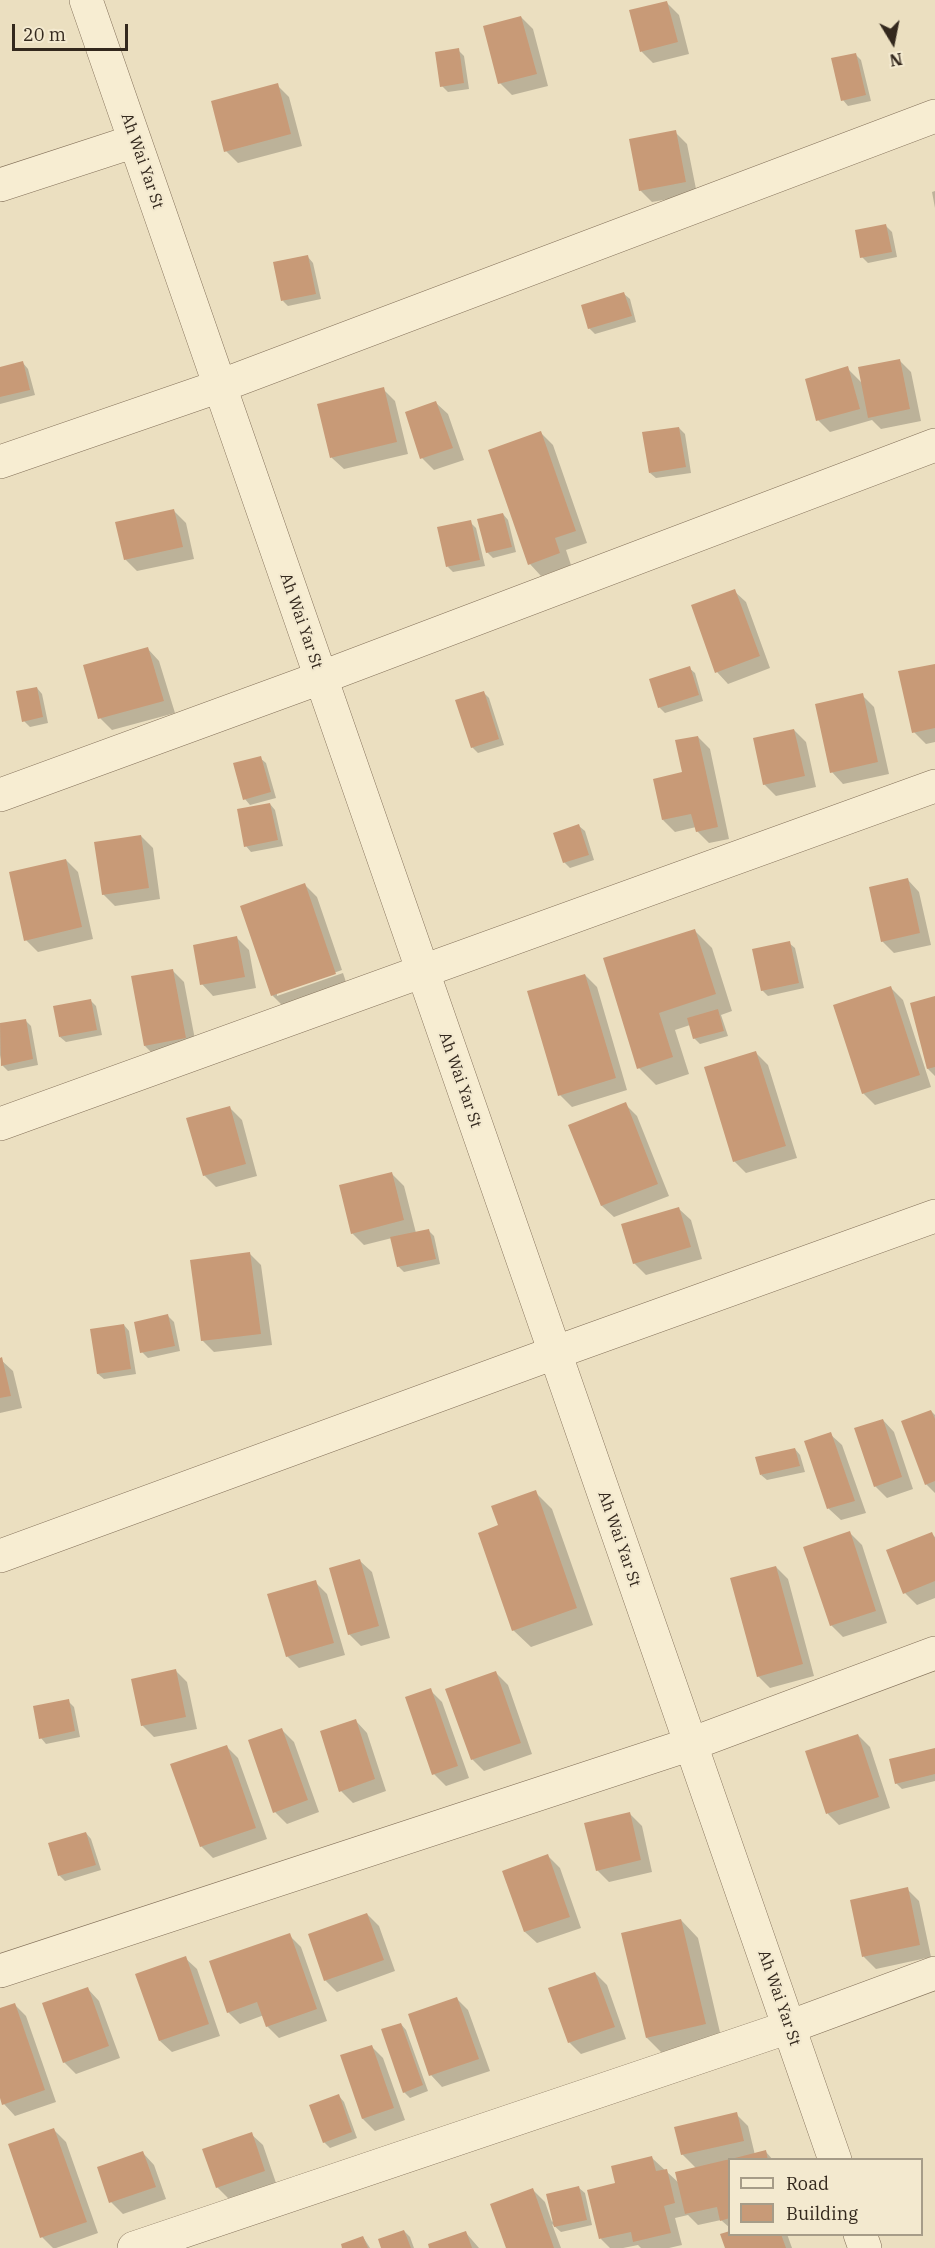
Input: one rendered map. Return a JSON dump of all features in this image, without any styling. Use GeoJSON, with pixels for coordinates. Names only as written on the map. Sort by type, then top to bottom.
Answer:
{"type":"FeatureCollection","features":[{"type":"Feature","properties":{"kind":"street","name":"Ah Wai Yar St"},"geometry":{"type":"LineString","coordinates":[[87,0],[834,2158]]}},
{"type":"Feature","properties":{"kind":"street"},"geometry":{"type":"LineString","coordinates":[[0,462],[220,386],[935,116]]}},
{"type":"Feature","properties":{"kind":"street"},"geometry":{"type":"LineString","coordinates":[[0,185],[135,141]]}},
{"type":"Feature","properties":{"kind":"street"},"geometry":{"type":"LineString","coordinates":[[0,795],[320,678],[935,445]]}},
{"type":"Feature","properties":{"kind":"street"},"geometry":{"type":"LineString","coordinates":[[0,1124],[935,786]]}},
{"type":"Feature","properties":{"kind":"street"},"geometry":{"type":"LineString","coordinates":[[0,1556],[935,1216]]}},
{"type":"Feature","properties":{"kind":"street"},"geometry":{"type":"LineString","coordinates":[[0,1971],[691,1744],[935,1653]]}},
{"type":"Feature","properties":{"kind":"street"},"geometry":{"type":"LineString","coordinates":[[134,2248],[789,2027],[935,1973]]}},
{"type":"Feature","properties":{"kind":"building"},"geometry":{"type":"Polygon","coordinates":[[[667,1],[678,42],[640,52],[629,10],[667,1]]]}},
{"type":"Feature","properties":{"kind":"building"},"geometry":{"type":"Polygon","coordinates":[[[521,16],[537,74],[498,84],[483,26],[521,16]]]}},
{"type":"Feature","properties":{"kind":"building"},"geometry":{"type":"Polygon","coordinates":[[[459,48],[464,83],[440,87],[435,52],[459,48]]]}},
{"type":"Feature","properties":{"kind":"building"},"geometry":{"type":"Polygon","coordinates":[[[856,53],[866,95],[841,101],[831,58],[856,53]]]}},
{"type":"Feature","properties":{"kind":"building"},"geometry":{"type":"Polygon","coordinates":[[[278,83],[291,134],[224,152],[211,101],[278,83]]]}},
{"type":"Feature","properties":{"kind":"building"},"geometry":{"type":"Polygon","coordinates":[[[676,130],[686,182],[639,191],[629,139],[676,130]]]}},
{"type":"Feature","properties":{"kind":"building"},"geometry":{"type":"Polygon","coordinates":[[[886,224],[892,252],[860,258],[855,230],[886,224]]]}},
{"type":"Feature","properties":{"kind":"building"},"geometry":{"type":"Polygon","coordinates":[[[308,255],[316,294],[281,301],[273,262],[308,255]]]}},
{"type":"Feature","properties":{"kind":"building"},"geometry":{"type":"Polygon","coordinates":[[[624,292],[632,316],[588,329],[581,305],[624,292]]]}},
{"type":"Feature","properties":{"kind":"building"},"geometry":{"type":"Polygon","coordinates":[[[900,359],[910,409],[868,418],[858,367],[900,359]]]}},
{"type":"Feature","properties":{"kind":"building"},"geometry":{"type":"Polygon","coordinates":[[[23,361],[30,390],[0,397],[0,367],[23,361]]]}},
{"type":"Feature","properties":{"kind":"building"},"geometry":{"type":"Polygon","coordinates":[[[848,366],[860,409],[816,421],[805,379],[848,366]]]}},
{"type":"Feature","properties":{"kind":"building"},"geometry":{"type":"Polygon","coordinates":[[[384,387],[397,442],[330,458],[317,404],[384,387]]]}},
{"type":"Feature","properties":{"kind":"building"},"geometry":{"type":"Polygon","coordinates":[[[436,401],[453,448],[420,459],[405,412],[436,401]]]}},
{"type":"Feature","properties":{"kind":"building"},"geometry":{"type":"Polygon","coordinates":[[[679,427],[686,467],[649,473],[642,432],[679,427]]]}},
{"type":"Feature","properties":{"kind":"building"},"geometry":{"type":"Polygon","coordinates":[[[541,431],[576,531],[555,538],[560,553],[528,565],[488,450],[541,431]]]}},
{"type":"Feature","properties":{"kind":"building"},"geometry":{"type":"Polygon","coordinates":[[[174,509],[183,547],[124,560],[115,522],[174,509]]]}},
{"type":"Feature","properties":{"kind":"building"},"geometry":{"type":"Polygon","coordinates":[[[503,513],[512,547],[486,553],[477,519],[503,513]]]}},
{"type":"Feature","properties":{"kind":"building"},"geometry":{"type":"Polygon","coordinates":[[[471,520],[480,560],[446,567],[437,527],[471,520]]]}},
{"type":"Feature","properties":{"kind":"building"},"geometry":{"type":"Polygon","coordinates":[[[735,589],[760,656],[715,673],[691,605],[735,589]]]}},
{"type":"Feature","properties":{"kind":"building"},"geometry":{"type":"Polygon","coordinates":[[[148,647],[164,701],[98,719],[83,665],[148,647]]]}},
{"type":"Feature","properties":{"kind":"building"},"geometry":{"type":"Polygon","coordinates":[[[935,664],[935,728],[912,733],[898,671],[935,664]]]}},
{"type":"Feature","properties":{"kind":"building"},"geometry":{"type":"Polygon","coordinates":[[[690,666],[699,695],[658,708],[649,679],[690,666]]]}},
{"type":"Feature","properties":{"kind":"building"},"geometry":{"type":"Polygon","coordinates":[[[37,687],[43,717],[22,722],[16,691],[37,687]]]}},
{"type":"Feature","properties":{"kind":"building"},"geometry":{"type":"Polygon","coordinates":[[[484,691],[499,739],[471,748],[455,700],[484,691]]]}},
{"type":"Feature","properties":{"kind":"building"},"geometry":{"type":"Polygon","coordinates":[[[863,693],[878,762],[830,773],[815,704],[863,693]]]}},
{"type":"Feature","properties":{"kind":"building"},"geometry":{"type":"Polygon","coordinates":[[[794,729],[805,776],[763,785],[753,738],[794,729]]]}},
{"type":"Feature","properties":{"kind":"building"},"geometry":{"type":"Polygon","coordinates":[[[698,736],[718,827],[696,832],[691,814],[662,820],[653,779],[682,772],[675,740],[698,736]]]}},
{"type":"Feature","properties":{"kind":"building"},"geometry":{"type":"Polygon","coordinates":[[[261,756],[271,792],[243,800],[233,763],[261,756]]]}},
{"type":"Feature","properties":{"kind":"building"},"geometry":{"type":"Polygon","coordinates":[[[270,803],[278,840],[244,847],[237,809],[270,803]]]}},
{"type":"Feature","properties":{"kind":"building"},"geometry":{"type":"Polygon","coordinates":[[[579,824],[589,855],[563,863],[553,833],[579,824]]]}},
{"type":"Feature","properties":{"kind":"building"},"geometry":{"type":"Polygon","coordinates":[[[141,835],[149,888],[102,895],[94,842],[141,835]]]}},
{"type":"Feature","properties":{"kind":"building"},"geometry":{"type":"Polygon","coordinates":[[[66,859],[82,927],[24,941],[9,872],[66,859]]]}},
{"type":"Feature","properties":{"kind":"building"},"geometry":{"type":"Polygon","coordinates":[[[908,878],[920,933],[881,942],[869,887],[908,878]]]}},
{"type":"Feature","properties":{"kind":"building"},"geometry":{"type":"Polygon","coordinates":[[[305,883],[336,974],[271,996],[240,906],[305,883]]]}},
{"type":"Feature","properties":{"kind":"building"},"geometry":{"type":"Polygon","coordinates":[[[695,929],[716,994],[659,1013],[673,1057],[637,1069],[603,958],[695,929]]]}},
{"type":"Feature","properties":{"kind":"building"},"geometry":{"type":"Polygon","coordinates":[[[237,936],[245,977],[200,985],[193,945],[237,936]]]}},
{"type":"Feature","properties":{"kind":"building"},"geometry":{"type":"Polygon","coordinates":[[[790,941],[799,983],[761,991],[752,949],[790,941]]]}},
{"type":"Feature","properties":{"kind":"building"},"geometry":{"type":"Polygon","coordinates":[[[173,969],[186,1038],[144,1046],[131,976],[173,969]]]}},
{"type":"Feature","properties":{"kind":"building"},"geometry":{"type":"Polygon","coordinates":[[[585,974],[616,1078],[558,1096],[527,991],[585,974]]]}},
{"type":"Feature","properties":{"kind":"building"},"geometry":{"type":"Polygon","coordinates":[[[891,986],[920,1075],[862,1094],[833,1005],[891,986]]]}},
{"type":"Feature","properties":{"kind":"building"},"geometry":{"type":"Polygon","coordinates":[[[935,996],[935,1067],[927,1069],[910,1003],[935,996]]]}},
{"type":"Feature","properties":{"kind":"building"},"geometry":{"type":"Polygon","coordinates":[[[91,999],[97,1030],[59,1037],[53,1006],[91,999]]]}},
{"type":"Feature","properties":{"kind":"building"},"geometry":{"type":"Polygon","coordinates":[[[718,1009],[724,1031],[693,1039],[687,1018],[718,1009]]]}},
{"type":"Feature","properties":{"kind":"building"},"geometry":{"type":"Polygon","coordinates":[[[26,1019],[33,1059],[1,1066],[0,1023],[26,1019]]]}},
{"type":"Feature","properties":{"kind":"building"},"geometry":{"type":"Polygon","coordinates":[[[756,1051],[786,1146],[733,1162],[704,1067],[756,1051]]]}},
{"type":"Feature","properties":{"kind":"building"},"geometry":{"type":"Polygon","coordinates":[[[626,1102],[658,1184],[601,1206],[568,1125],[626,1102]]]}},
{"type":"Feature","properties":{"kind":"building"},"geometry":{"type":"Polygon","coordinates":[[[230,1106],[246,1164],[203,1176],[186,1118],[230,1106]]]}},
{"type":"Feature","properties":{"kind":"building"},"geometry":{"type":"Polygon","coordinates":[[[392,1172],[404,1220],[351,1234],[339,1185],[392,1172]]]}},
{"type":"Feature","properties":{"kind":"building"},"geometry":{"type":"Polygon","coordinates":[[[679,1207],[691,1247],[633,1264],[621,1224],[679,1207]]]}},
{"type":"Feature","properties":{"kind":"building"},"geometry":{"type":"Polygon","coordinates":[[[429,1229],[436,1259],[397,1267],[390,1237],[429,1229]]]}},
{"type":"Feature","properties":{"kind":"building"},"geometry":{"type":"Polygon","coordinates":[[[250,1252],[261,1334],[201,1341],[190,1260],[250,1252]]]}},
{"type":"Feature","properties":{"kind":"building"},"geometry":{"type":"Polygon","coordinates":[[[168,1314],[175,1346],[140,1353],[134,1322],[168,1314]]]}},
{"type":"Feature","properties":{"kind":"building"},"geometry":{"type":"Polygon","coordinates":[[[124,1324],[131,1369],[97,1374],[90,1329],[124,1324]]]}},
{"type":"Feature","properties":{"kind":"building"},"geometry":{"type":"Polygon","coordinates":[[[2,1357],[11,1396],[0,1398],[0,1358],[2,1357]]]}},
{"type":"Feature","properties":{"kind":"building"},"geometry":{"type":"Polygon","coordinates":[[[931,1410],[935,1419],[935,1481],[925,1485],[901,1421],[931,1410]]]}},
{"type":"Feature","properties":{"kind":"building"},"geometry":{"type":"Polygon","coordinates":[[[883,1419],[902,1477],[874,1487],[854,1428],[883,1419]]]}},
{"type":"Feature","properties":{"kind":"building"},"geometry":{"type":"Polygon","coordinates":[[[831,1432],[855,1501],[827,1509],[804,1441],[831,1432]]]}},
{"type":"Feature","properties":{"kind":"building"},"geometry":{"type":"Polygon","coordinates":[[[795,1448],[800,1466],[760,1475],[755,1457],[795,1448]]]}},
{"type":"Feature","properties":{"kind":"building"},"geometry":{"type":"Polygon","coordinates":[[[536,1490],[577,1608],[512,1631],[478,1533],[498,1525],[491,1506],[536,1490]]]}},
{"type":"Feature","properties":{"kind":"building"},"geometry":{"type":"Polygon","coordinates":[[[850,1531],[876,1611],[830,1626],[803,1547],[850,1531]]]}},
{"type":"Feature","properties":{"kind":"building"},"geometry":{"type":"Polygon","coordinates":[[[932,1532],[935,1539],[935,1581],[903,1594],[886,1550],[932,1532]]]}},
{"type":"Feature","properties":{"kind":"building"},"geometry":{"type":"Polygon","coordinates":[[[360,1559],[379,1626],[348,1635],[329,1568],[360,1559]]]}},
{"type":"Feature","properties":{"kind":"building"},"geometry":{"type":"Polygon","coordinates":[[[776,1566],[803,1664],[757,1677],[730,1578],[776,1566]]]}},
{"type":"Feature","properties":{"kind":"building"},"geometry":{"type":"Polygon","coordinates":[[[316,1580],[334,1643],[286,1657],[267,1594],[316,1580]]]}},
{"type":"Feature","properties":{"kind":"building"},"geometry":{"type":"Polygon","coordinates":[[[176,1669],[186,1717],[141,1726],[131,1679],[176,1669]]]}},
{"type":"Feature","properties":{"kind":"building"},"geometry":{"type":"Polygon","coordinates":[[[496,1671],[521,1743],[471,1760],[445,1689],[496,1671]]]}},
{"type":"Feature","properties":{"kind":"building"},"geometry":{"type":"Polygon","coordinates":[[[431,1688],[458,1766],[432,1775],[405,1697],[431,1688]]]}},
{"type":"Feature","properties":{"kind":"building"},"geometry":{"type":"Polygon","coordinates":[[[69,1699],[75,1731],[39,1739],[33,1706],[69,1699]]]}},
{"type":"Feature","properties":{"kind":"building"},"geometry":{"type":"Polygon","coordinates":[[[356,1719],[375,1779],[339,1792],[320,1731],[356,1719]]]}},
{"type":"Feature","properties":{"kind":"building"},"geometry":{"type":"Polygon","coordinates":[[[282,1728],[308,1800],[273,1813],[248,1740],[282,1728]]]}},
{"type":"Feature","properties":{"kind":"building"},"geometry":{"type":"Polygon","coordinates":[[[858,1734],[879,1797],[826,1814],[805,1751],[858,1734]]]}},
{"type":"Feature","properties":{"kind":"building"},"geometry":{"type":"Polygon","coordinates":[[[227,1745],[256,1828],[200,1847],[170,1764],[227,1745]]]}},
{"type":"Feature","properties":{"kind":"building"},"geometry":{"type":"Polygon","coordinates":[[[935,1748],[935,1774],[895,1784],[889,1759],[935,1748]]]}},
{"type":"Feature","properties":{"kind":"building"},"geometry":{"type":"Polygon","coordinates":[[[630,1812],[641,1860],[596,1871],[584,1823],[630,1812]]]}},
{"type":"Feature","properties":{"kind":"building"},"geometry":{"type":"Polygon","coordinates":[[[86,1832],[96,1865],[58,1876],[48,1843],[86,1832]]]}},
{"type":"Feature","properties":{"kind":"building"},"geometry":{"type":"Polygon","coordinates":[[[548,1854],[570,1917],[524,1932],[502,1871],[548,1854]]]}},
{"type":"Feature","properties":{"kind":"building"},"geometry":{"type":"Polygon","coordinates":[[[908,1887],[920,1945],[862,1957],[850,1900],[908,1887]]]}},
{"type":"Feature","properties":{"kind":"building"},"geometry":{"type":"Polygon","coordinates":[[[367,1913],[384,1960],[324,1981],[308,1934],[367,1913]]]}},
{"type":"Feature","properties":{"kind":"building"},"geometry":{"type":"Polygon","coordinates":[[[681,1919],[706,2024],[646,2038],[621,1933],[681,1919]]]}},
{"type":"Feature","properties":{"kind":"building"},"geometry":{"type":"Polygon","coordinates":[[[290,1933],[317,2009],[266,2027],[257,2002],[227,2013],[209,1961],[290,1933]]]}},
{"type":"Feature","properties":{"kind":"building"},"geometry":{"type":"Polygon","coordinates":[[[186,1956],[209,2024],[159,2041],[135,1974],[186,1956]]]}},
{"type":"Feature","properties":{"kind":"building"},"geometry":{"type":"Polygon","coordinates":[[[595,1972],[615,2027],[568,2043],[548,1988],[595,1972]]]}},
{"type":"Feature","properties":{"kind":"building"},"geometry":{"type":"Polygon","coordinates":[[[88,1987],[109,2046],[63,2063],[42,2003],[88,1987]]]}},
{"type":"Feature","properties":{"kind":"building"},"geometry":{"type":"Polygon","coordinates":[[[457,1997],[479,2059],[429,2076],[408,2014],[457,1997]]]}},
{"type":"Feature","properties":{"kind":"building"},"geometry":{"type":"Polygon","coordinates":[[[15,2003],[45,2090],[2,2105],[0,2098],[0,2008],[15,2003]]]}},
{"type":"Feature","properties":{"kind":"building"},"geometry":{"type":"Polygon","coordinates":[[[401,2023],[423,2085],[403,2093],[381,2029],[401,2023]]]}},
{"type":"Feature","properties":{"kind":"building"},"geometry":{"type":"Polygon","coordinates":[[[372,2045],[394,2108],[362,2119],[340,2055],[372,2045]]]}},
{"type":"Feature","properties":{"kind":"building"},"geometry":{"type":"Polygon","coordinates":[[[339,2094],[352,2132],[323,2143],[309,2105],[339,2094]]]}},
{"type":"Feature","properties":{"kind":"building"},"geometry":{"type":"Polygon","coordinates":[[[737,2112],[744,2141],[681,2155],[674,2127],[737,2112]]]}},
{"type":"Feature","properties":{"kind":"building"},"geometry":{"type":"Polygon","coordinates":[[[54,2128],[87,2222],[40,2238],[8,2144],[54,2128]]]}},
{"type":"Feature","properties":{"kind":"building"},"geometry":{"type":"Polygon","coordinates":[[[252,2132],[265,2171],[216,2188],[202,2149],[252,2132]]]}},
{"type":"Feature","properties":{"kind":"building"},"geometry":{"type":"Polygon","coordinates":[[[766,2150],[768,2158],[735,2158],[766,2150]]]}},
{"type":"Feature","properties":{"kind":"building"},"geometry":{"type":"Polygon","coordinates":[[[143,2151],[156,2187],[109,2203],[97,2167],[143,2151]]]}},
{"type":"Feature","properties":{"kind":"building"},"geometry":{"type":"Polygon","coordinates":[[[652,2156],[656,2171],[667,2169],[675,2203],[664,2206],[671,2233],[633,2242],[631,2232],[599,2239],[587,2190],[615,2183],[611,2166],[652,2156]]]}},
{"type":"Feature","properties":{"kind":"building"},"geometry":{"type":"Polygon","coordinates":[[[728,2159],[728,2219],[720,2221],[717,2207],[685,2214],[675,2172],[728,2159]]]}},
{"type":"Feature","properties":{"kind":"building"},"geometry":{"type":"Polygon","coordinates":[[[579,2186],[587,2220],[554,2227],[546,2194],[579,2186]]]}},
{"type":"Feature","properties":{"kind":"building"},"geometry":{"type":"Polygon","coordinates":[[[533,2188],[554,2248],[506,2248],[490,2204],[533,2188]]]}},
{"type":"Feature","properties":{"kind":"building"},"geometry":{"type":"Polygon","coordinates":[[[404,2230],[411,2248],[381,2248],[378,2239],[404,2230]]]}},
{"type":"Feature","properties":{"kind":"building"},"geometry":{"type":"Polygon","coordinates":[[[466,2231],[472,2248],[429,2248],[428,2244],[466,2231]]]}},
{"type":"Feature","properties":{"kind":"building"},"geometry":{"type":"Polygon","coordinates":[[[728,2232],[728,2236],[782,2236],[786,2248],[725,2248],[720,2234],[728,2232]]]}},
{"type":"Feature","properties":{"kind":"building"},"geometry":{"type":"Polygon","coordinates":[[[363,2236],[368,2248],[342,2248],[341,2244],[363,2236]]]}}]}
